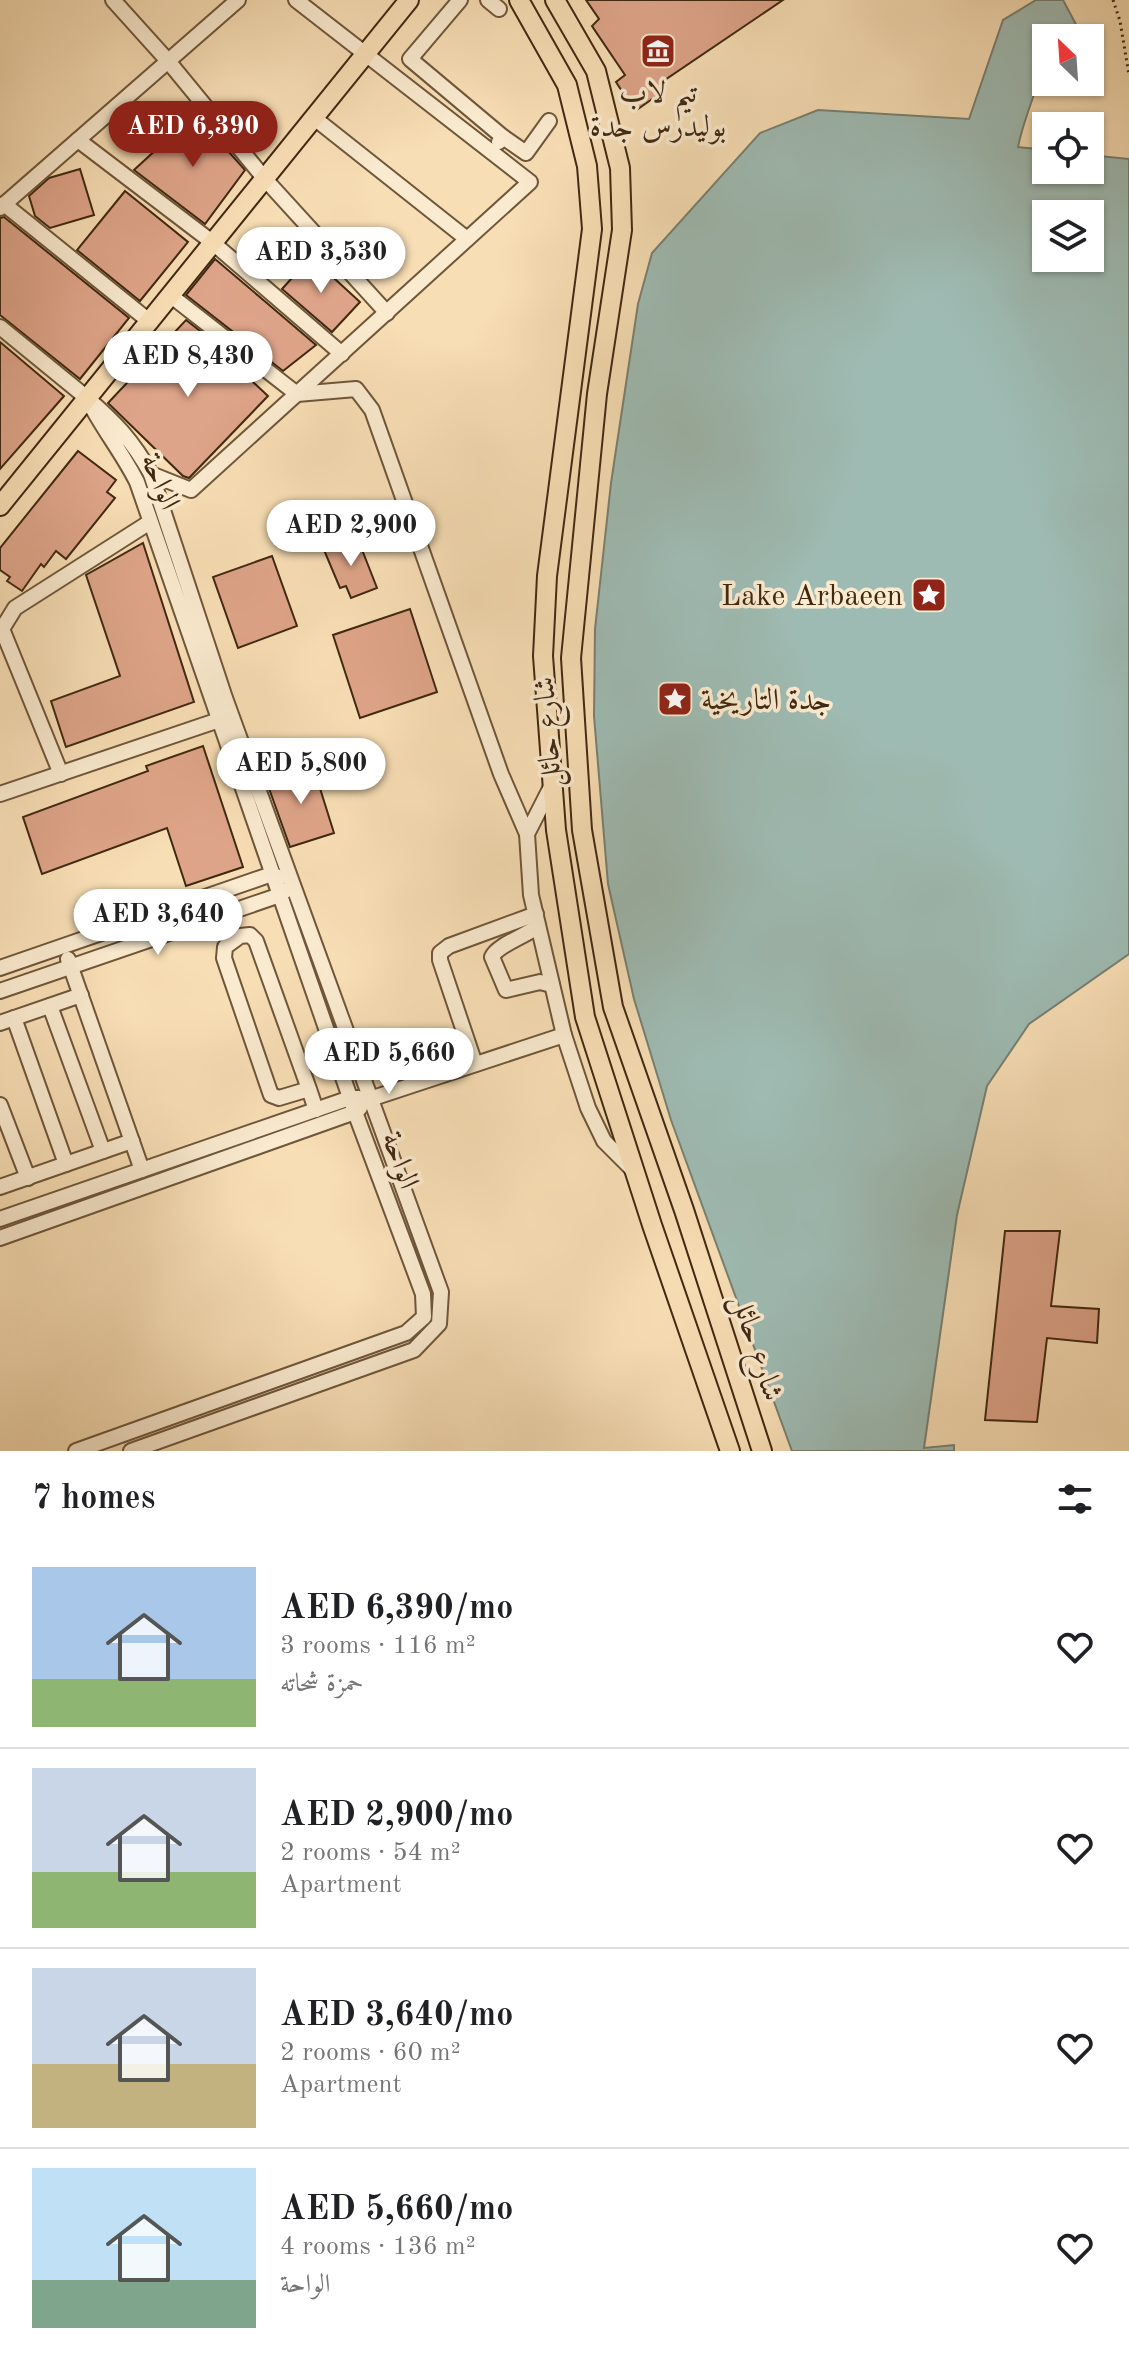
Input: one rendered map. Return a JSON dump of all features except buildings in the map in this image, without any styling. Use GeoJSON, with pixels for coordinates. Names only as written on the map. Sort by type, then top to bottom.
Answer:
{"type":"FeatureCollection","features":[{"type":"Feature","properties":{"kind":"main road"},"geometry":{"type":"LineString","coordinates":[[0,506],[409,0]]}},
{"type":"Feature","properties":{"kind":"main road","name":"شارع حائل"},"geometry":{"type":"LineString","coordinates":[[519,0],[567,85],[587,166],[592,229],[547,576],[543,656],[556,830],[585,1017],[730,1451]]}},
{"type":"Feature","properties":{"kind":"main road","name":"شارع حائل"},"geometry":{"type":"LineString","coordinates":[[555,0],[596,71],[620,168],[622,230],[597,394],[571,658],[582,830],[613,1007],[684,1210],[762,1451]]}},
{"type":"Feature","properties":{"kind":"street"},"geometry":{"type":"LineString","coordinates":[[113,0],[168,61],[264,178],[387,313]]}},
{"type":"Feature","properties":{"kind":"street"},"geometry":{"type":"LineString","coordinates":[[149,321],[2,206],[238,0]]}},
{"type":"Feature","properties":{"kind":"street"},"geometry":{"type":"LineString","coordinates":[[151,474],[191,490],[530,182],[296,0]]}},
{"type":"Feature","properties":{"kind":"street"},"geometry":{"type":"LineString","coordinates":[[460,0],[410,59],[526,153],[549,121]]}},
{"type":"Feature","properties":{"kind":"street"},"geometry":{"type":"LineString","coordinates":[[313,117],[467,239]]}},
{"type":"Feature","properties":{"kind":"street"},"geometry":{"type":"LineString","coordinates":[[491,152],[503,137]]}},
{"type":"Feature","properties":{"kind":"street"},"geometry":{"type":"LineString","coordinates":[[78,140],[212,242],[342,354]]}},
{"type":"Feature","properties":{"kind":"street"},"geometry":{"type":"LineString","coordinates":[[170,295],[297,394],[356,389],[372,410],[501,774],[527,834],[531,895],[564,1035],[588,1108],[604,1141],[635,1171]]}},
{"type":"Feature","properties":{"kind":"street"},"geometry":{"type":"LineString","coordinates":[[0,327],[87,398]]}},
{"type":"Feature","properties":{"kind":"street","name":"الواحة"},"geometry":{"type":"LineString","coordinates":[[87,398],[112,419],[134,444],[151,474],[225,698],[441,1292],[439,1324],[414,1350],[131,1451]]}},
{"type":"Feature","properties":{"kind":"street","name":"الواحة"},"geometry":{"type":"LineString","coordinates":[[76,1451],[406,1333],[424,1317],[423,1294],[352,1105],[137,482],[123,454],[103,430],[87,398]]}},
{"type":"Feature","properties":{"kind":"street"},"geometry":{"type":"LineString","coordinates":[[61,774],[2,629],[15,608],[150,522]]}},
{"type":"Feature","properties":{"kind":"street"},"geometry":{"type":"LineString","coordinates":[[0,794],[219,720]]}},
{"type":"Feature","properties":{"kind":"street"},"geometry":{"type":"LineString","coordinates":[[527,834],[553,784]]}},
{"type":"Feature","properties":{"kind":"street"},"geometry":{"type":"LineString","coordinates":[[0,968],[272,874],[291,884],[280,895],[0,991]]}},
{"type":"Feature","properties":{"kind":"street"},"geometry":{"type":"LineString","coordinates":[[537,920],[527,936],[496,949],[492,957],[506,990],[540,982],[552,985]]}},
{"type":"Feature","properties":{"kind":"street"},"geometry":{"type":"LineString","coordinates":[[475,1064],[440,953],[449,946],[537,920]]}},
{"type":"Feature","properties":{"kind":"street"},"geometry":{"type":"LineString","coordinates":[[309,1089],[279,1098],[271,1095],[224,958],[225,947],[240,936],[250,935],[256,941],[309,1089],[316,1110]]}},
{"type":"Feature","properties":{"kind":"street"},"geometry":{"type":"LineString","coordinates":[[64,946],[142,1170]]}},
{"type":"Feature","properties":{"kind":"street"},"geometry":{"type":"LineString","coordinates":[[66,1164],[7,1021],[81,995]]}},
{"type":"Feature","properties":{"kind":"street"},"geometry":{"type":"LineString","coordinates":[[50,1006],[103,1151]]}},
{"type":"Feature","properties":{"kind":"street"},"geometry":{"type":"LineString","coordinates":[[0,1238],[352,1105],[564,1035]]}},
{"type":"Feature","properties":{"kind":"street"},"geometry":{"type":"LineString","coordinates":[[0,1105],[28,1178]]}},
{"type":"Feature","properties":{"kind":"street"},"geometry":{"type":"LineString","coordinates":[[0,1219],[316,1110],[352,1105]]}},
{"type":"Feature","properties":{"kind":"street"},"geometry":{"type":"LineString","coordinates":[[0,1187],[132,1141]]}},
{"type":"Feature","properties":{"kind":"path"},"geometry":{"type":"LineString","coordinates":[[1113,0],[1120,21],[1129,75]]}},
{"type":"Feature","properties":{"kind":"water"},"geometry":{"type":"Polygon","coordinates":[[[1036,0],[1063,0],[1076,24],[1032,24],[1033,96],[1018,147],[1032,148],[1032,184],[1104,184],[1104,156],[1129,159],[1129,954],[1029,1024],[987,1086],[957,1215],[924,1448],[954,1445],[954,1451],[792,1451],[671,1120],[634,999],[608,884],[594,716],[595,629],[611,483],[638,304],[652,253],[760,133],[818,110],[969,119],[1003,20],[1036,0]]]}},
{"type":"Feature","properties":{"kind":"place","name":"تيم لاب بوليدرس جدة"},"geometry":{"type":"Point","coordinates":[658,51]}},
{"type":"Feature","properties":{"kind":"place","name":"Lake Arbaeen"},"geometry":{"type":"Point","coordinates":[929,595]}},
{"type":"Feature","properties":{"kind":"place","name":"جدة التاريخية"},"geometry":{"type":"Point","coordinates":[675,699]}}]}
